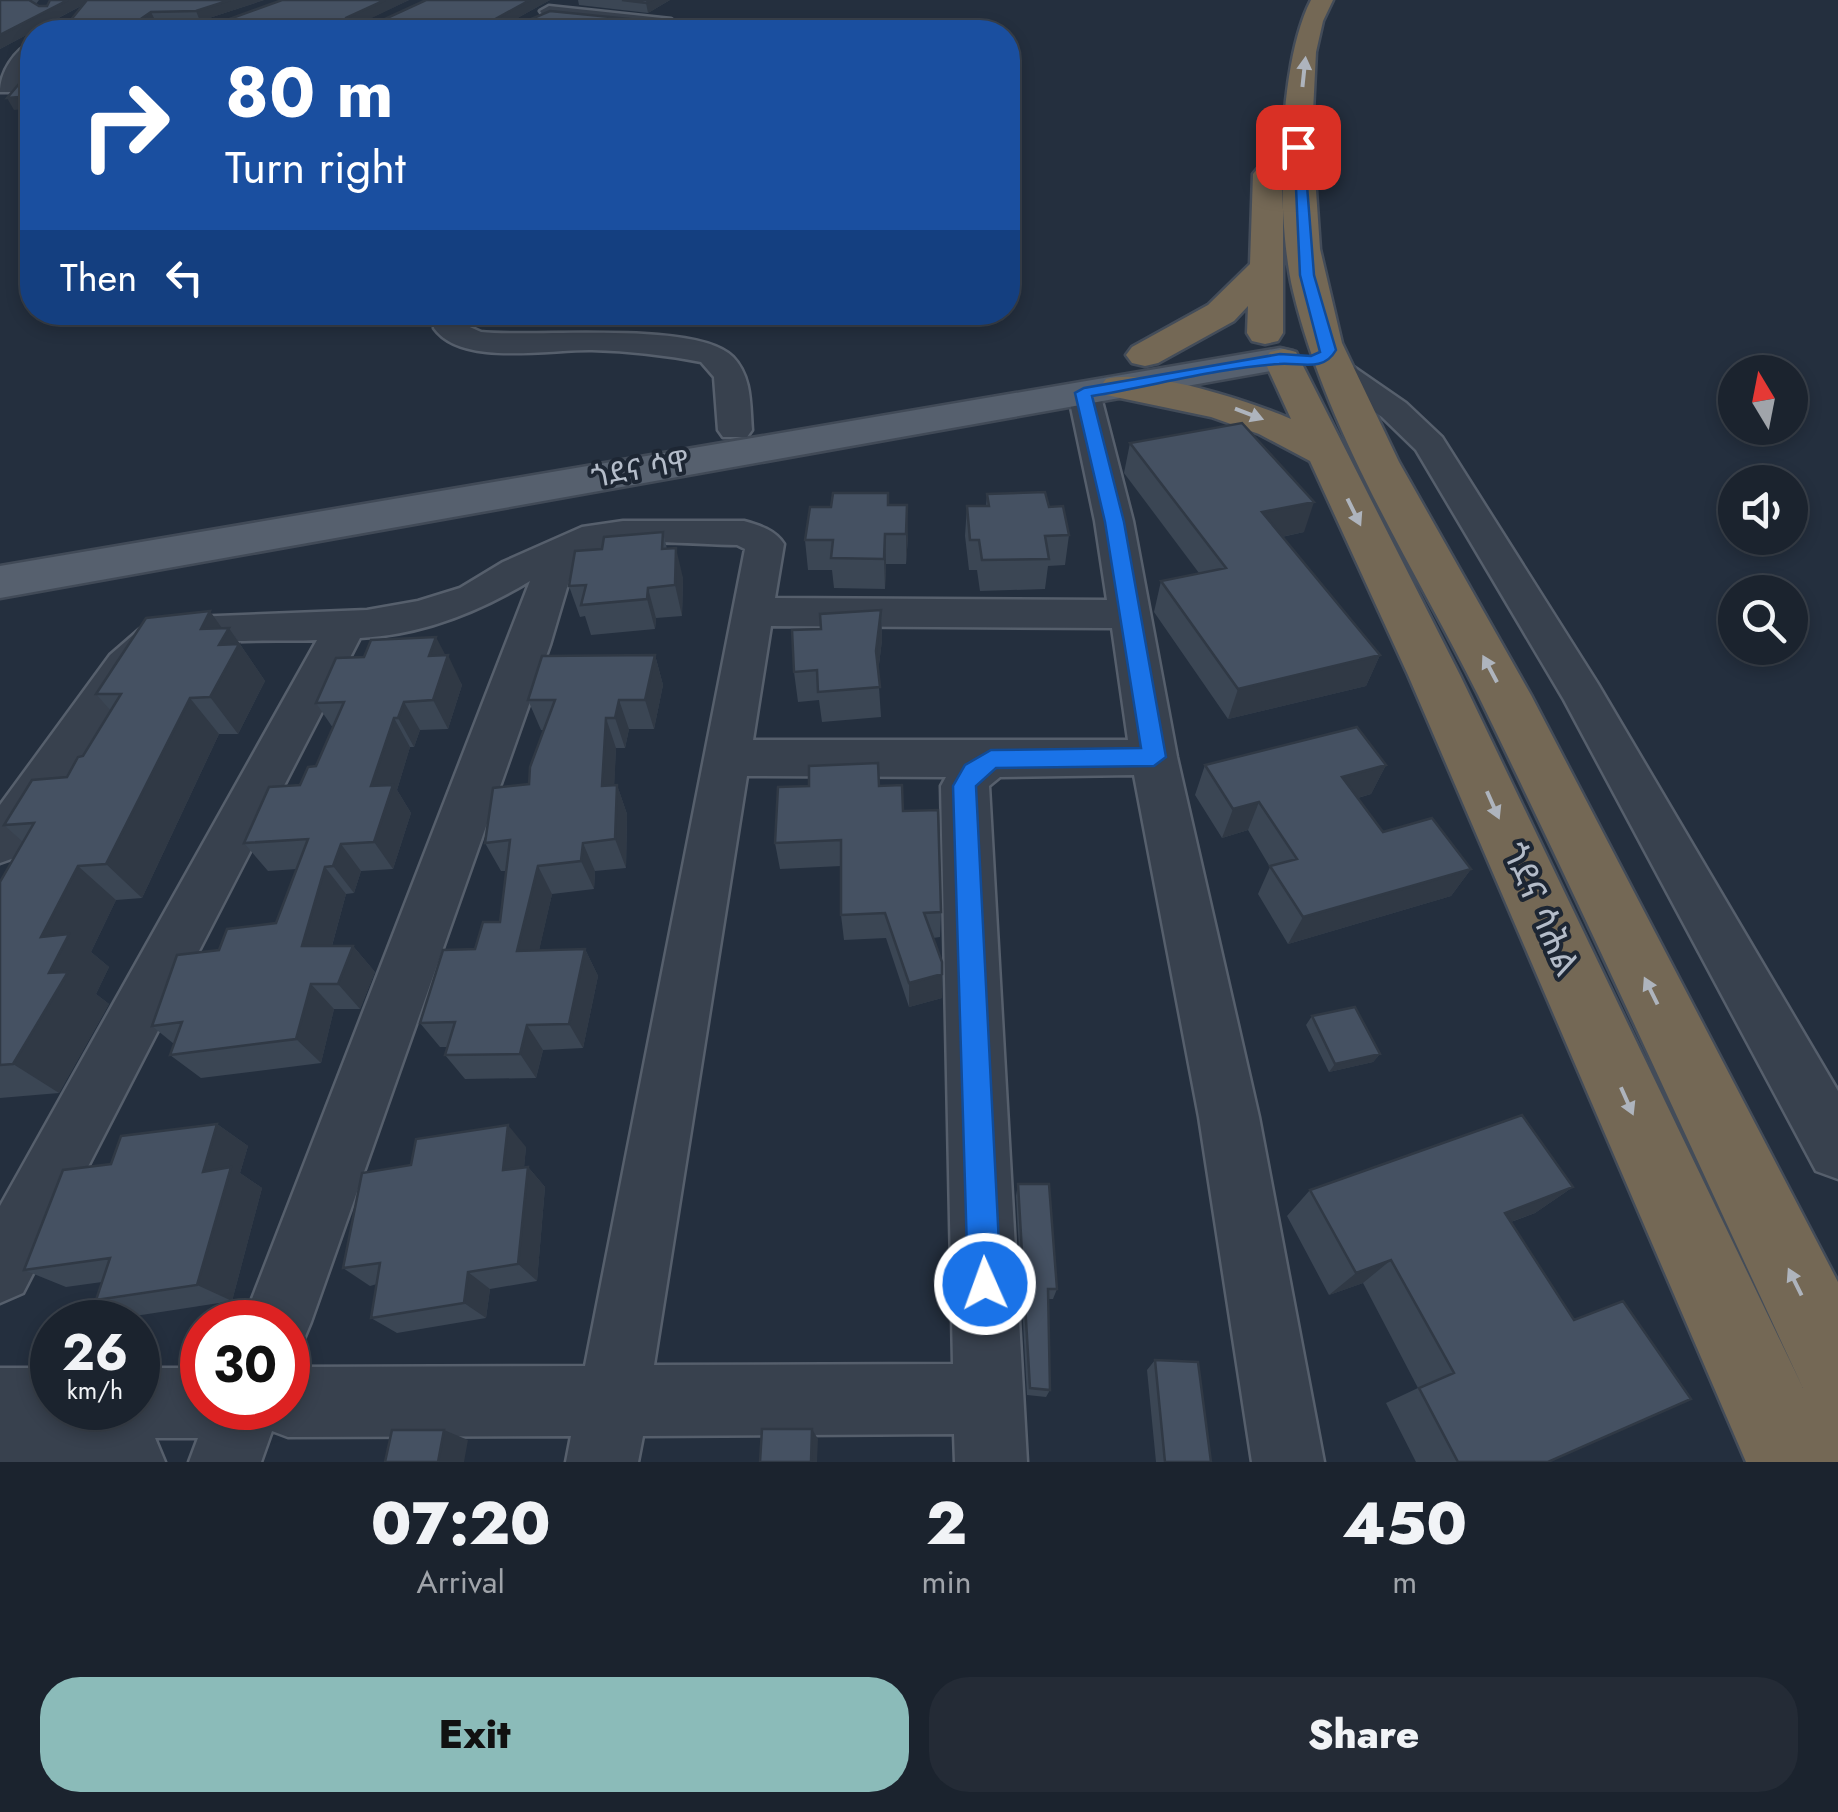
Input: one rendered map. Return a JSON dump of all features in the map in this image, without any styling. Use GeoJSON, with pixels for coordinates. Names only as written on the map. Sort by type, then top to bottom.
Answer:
{"type":"FeatureCollection","features":[{"type":"Feature","properties":{"kind":"highway","name":"ጎደና ሳሕል"},"geometry":{"type":"LineString","coordinates":[[1322,0],[1280,116],[1305,242],[1307,275],[1297,350],[1324,452],[1803,1441]]}},
{"type":"Feature","properties":{"kind":"highway"},"geometry":{"type":"LineString","coordinates":[[1277,48],[1280,116]]}},
{"type":"Feature","properties":{"kind":"highway"},"geometry":{"type":"LineString","coordinates":[[1268,150],[1267,252],[1297,350]]}},
{"type":"Feature","properties":{"kind":"highway"},"geometry":{"type":"LineString","coordinates":[[1116,378],[1221,312],[1267,252],[1305,242]]}},
{"type":"Feature","properties":{"kind":"highway","name":"ጎደና ሳሕል"},"geometry":{"type":"LineString","coordinates":[[1297,350],[1378,462],[1504,695],[1838,1369]]}},
{"type":"Feature","properties":{"kind":"highway"},"geometry":{"type":"LineString","coordinates":[[1116,378],[1232,408],[1284,429],[1324,452]]}},
{"type":"Feature","properties":{"kind":"main road","name":"ጎደና ሳዋ"},"geometry":{"type":"LineString","coordinates":[[0,557],[735,430],[1297,350]]}},
{"type":"Feature","properties":{"kind":"main road","name":"ጎደና ሳዋ"},"geometry":{"type":"LineString","coordinates":[[0,582],[1116,378]]}},
{"type":"Feature","properties":{"kind":"street"},"geometry":{"type":"LineString","coordinates":[[571,0],[542,14],[620,20]]}},
{"type":"Feature","properties":{"kind":"street"},"geometry":{"type":"LineString","coordinates":[[20,64],[2,87],[20,86]]}},
{"type":"Feature","properties":{"kind":"street"},"geometry":{"type":"LineString","coordinates":[[449,325],[461,339],[481,342],[595,341],[710,354],[725,362],[732,377],[735,430]]}},
{"type":"Feature","properties":{"kind":"street"},"geometry":{"type":"LineString","coordinates":[[1297,350],[1394,410],[1430,444],[1583,695],[1838,1149]]}},
{"type":"Feature","properties":{"kind":"street"},"geometry":{"type":"LineString","coordinates":[[1116,378],[1114,522],[1154,757],[1229,1117],[1288,1462]]}},
{"type":"Feature","properties":{"kind":"street"},"geometry":{"type":"LineString","coordinates":[[0,843],[125,666],[155,639],[192,631],[346,625],[422,614],[474,597],[582,539],[624,534],[744,533],[765,544],[607,1431]]}},
{"type":"Feature","properties":{"kind":"street"},"geometry":{"type":"LineString","coordinates":[[285,1300],[529,645],[558,554]]}},
{"type":"Feature","properties":{"kind":"street"},"geometry":{"type":"LineString","coordinates":[[752,612],[1130,614]]}},
{"type":"Feature","properties":{"kind":"street"},"geometry":{"type":"LineString","coordinates":[[0,1270],[346,625]]}},
{"type":"Feature","properties":{"kind":"street"},"geometry":{"type":"LineString","coordinates":[[726,758],[1154,757]]}},
{"type":"Feature","properties":{"kind":"street"},"geometry":{"type":"LineString","coordinates":[[310,1404],[607,1431],[990,1430],[964,786],[973,771],[991,759]]}},
{"type":"Feature","properties":{"kind":"street"},"geometry":{"type":"LineString","coordinates":[[0,1404],[30,1403]]}},
{"type":"Feature","properties":{"kind":"street"},"geometry":{"type":"LineString","coordinates":[[226,1462],[238,1430]]}},
{"type":"Feature","properties":{"kind":"street"},"geometry":{"type":"LineString","coordinates":[[0,1450],[129,1462]]}},
{"type":"Feature","properties":{"kind":"building"},"geometry":{"type":"Polygon","coordinates":[[[0,0],[29,0],[47,6],[50,0],[68,0],[29,20],[20,20],[20,25],[0,35],[0,0]]]}},
{"type":"Feature","properties":{"kind":"building"},"geometry":{"type":"Polygon","coordinates":[[[87,0],[230,0],[196,11],[151,12],[139,20],[71,20],[87,0]]]}},
{"type":"Feature","properties":{"kind":"building"},"geometry":{"type":"Polygon","coordinates":[[[282,0],[385,0],[346,18],[227,20],[282,0]]]}},
{"type":"Feature","properties":{"kind":"building"},"geometry":{"type":"Polygon","coordinates":[[[426,0],[530,0],[494,20],[383,20],[426,0]]]}},
{"type":"Feature","properties":{"kind":"building"},"geometry":{"type":"Polygon","coordinates":[[[550,11],[640,20],[529,20],[550,11]]]}},
{"type":"Feature","properties":{"kind":"building"},"geometry":{"type":"Polygon","coordinates":[[[19,84],[20,97],[7,98],[19,84]]]}},
{"type":"Feature","properties":{"kind":"building"},"geometry":{"type":"Polygon","coordinates":[[[1242,423],[1314,502],[1262,512],[1380,655],[1238,689],[1161,581],[1226,568],[1130,443],[1242,423]]]}},
{"type":"Feature","properties":{"kind":"building"},"geometry":{"type":"Polygon","coordinates":[[[1045,492],[1049,507],[1063,506],[1069,535],[1045,536],[1049,559],[982,560],[979,540],[970,540],[967,506],[989,506],[987,494],[1045,492]]]}},
{"type":"Feature","properties":{"kind":"building"},"geometry":{"type":"Polygon","coordinates":[[[833,493],[888,493],[888,505],[907,505],[906,534],[885,534],[884,559],[831,558],[833,540],[805,540],[810,507],[831,507],[833,493]]]}},
{"type":"Feature","properties":{"kind":"building"},"geometry":{"type":"Polygon","coordinates":[[[663,532],[662,549],[676,548],[675,585],[648,588],[647,599],[581,605],[586,585],[569,586],[575,551],[602,549],[604,537],[663,532]]]}},
{"type":"Feature","properties":{"kind":"building"},"geometry":{"type":"Polygon","coordinates":[[[881,610],[876,651],[880,687],[818,692],[817,670],[794,672],[792,630],[821,629],[820,614],[881,610]]]}},
{"type":"Feature","properties":{"kind":"building"},"geometry":{"type":"Polygon","coordinates":[[[210,611],[201,629],[229,628],[219,645],[239,644],[210,697],[190,698],[106,864],[78,866],[41,937],[69,934],[49,973],[68,972],[13,1064],[0,1065],[0,882],[34,823],[4,825],[32,780],[67,777],[78,757],[83,756],[121,694],[96,694],[146,618],[210,611]]]}},
{"type":"Feature","properties":{"kind":"building"},"geometry":{"type":"Polygon","coordinates":[[[436,637],[429,656],[448,655],[433,700],[404,702],[398,718],[394,718],[371,786],[393,785],[374,842],[341,844],[333,866],[325,867],[302,946],[353,946],[338,984],[311,984],[296,1039],[170,1055],[182,1022],[152,1026],[177,955],[219,950],[227,929],[276,923],[308,839],[244,843],[269,787],[300,785],[308,767],[316,766],[344,702],[316,703],[336,658],[364,657],[371,640],[436,637]]]}},
{"type":"Feature","properties":{"kind":"building"},"geometry":{"type":"Polygon","coordinates":[[[655,655],[645,700],[619,700],[615,718],[606,718],[602,786],[617,785],[615,839],[583,843],[581,861],[538,866],[517,951],[585,949],[569,1024],[527,1025],[520,1054],[445,1055],[455,1022],[420,1023],[443,950],[475,949],[483,922],[500,922],[510,840],[485,843],[493,788],[529,784],[530,767],[555,700],[528,700],[542,656],[655,655]]]}},
{"type":"Feature","properties":{"kind":"building"},"geometry":{"type":"Polygon","coordinates":[[[1357,727],[1386,765],[1342,777],[1383,832],[1432,818],[1471,869],[1303,917],[1270,866],[1297,859],[1259,802],[1233,809],[1205,765],[1357,727]]]}},
{"type":"Feature","properties":{"kind":"building"},"geometry":{"type":"Polygon","coordinates":[[[878,763],[879,786],[902,785],[903,811],[938,810],[941,912],[924,913],[942,962],[942,974],[909,983],[885,913],[841,915],[841,840],[775,843],[778,787],[809,786],[809,766],[878,763]]]}},
{"type":"Feature","properties":{"kind":"building"},"geometry":{"type":"Polygon","coordinates":[[[1355,1007],[1380,1054],[1335,1064],[1312,1016],[1355,1007]]]}},
{"type":"Feature","properties":{"kind":"building"},"geometry":{"type":"Polygon","coordinates":[[[1522,1115],[1573,1187],[1505,1213],[1574,1320],[1623,1301],[1691,1399],[1548,1462],[1458,1462],[1419,1388],[1454,1373],[1391,1260],[1356,1273],[1310,1190],[1522,1115]]]}},
{"type":"Feature","properties":{"kind":"building"},"geometry":{"type":"Polygon","coordinates":[[[217,1124],[203,1172],[231,1167],[197,1285],[96,1300],[110,1258],[24,1270],[63,1170],[111,1164],[121,1136],[217,1124]]]}},
{"type":"Feature","properties":{"kind":"building"},"geometry":{"type":"Polygon","coordinates":[[[508,1125],[503,1170],[528,1167],[518,1264],[468,1272],[464,1303],[371,1318],[380,1263],[343,1268],[362,1173],[411,1165],[416,1139],[508,1125]]]}},
{"type":"Feature","properties":{"kind":"building"},"geometry":{"type":"Polygon","coordinates":[[[1018,1184],[1049,1184],[1057,1289],[1048,1289],[1050,1390],[1030,1388],[1018,1184]]]}},
{"type":"Feature","properties":{"kind":"building"},"geometry":{"type":"Polygon","coordinates":[[[1155,1360],[1198,1362],[1211,1462],[1165,1462],[1155,1360]]]}},
{"type":"Feature","properties":{"kind":"building"},"geometry":{"type":"Polygon","coordinates":[[[762,1429],[812,1429],[811,1462],[760,1462],[762,1429]]]}},
{"type":"Feature","properties":{"kind":"building"},"geometry":{"type":"Polygon","coordinates":[[[392,1430],[444,1430],[438,1462],[385,1462],[392,1430]]]}},
{"type":"Feature","properties":{"kind":"route"},"geometry":{"type":"LineString","coordinates":[[985,1284],[964,786],[973,771],[991,759],[1154,757],[1114,522],[1084,393],[1280,359],[1313,361],[1326,355],[1320,316],[1307,275],[1298,147]]}}]}
